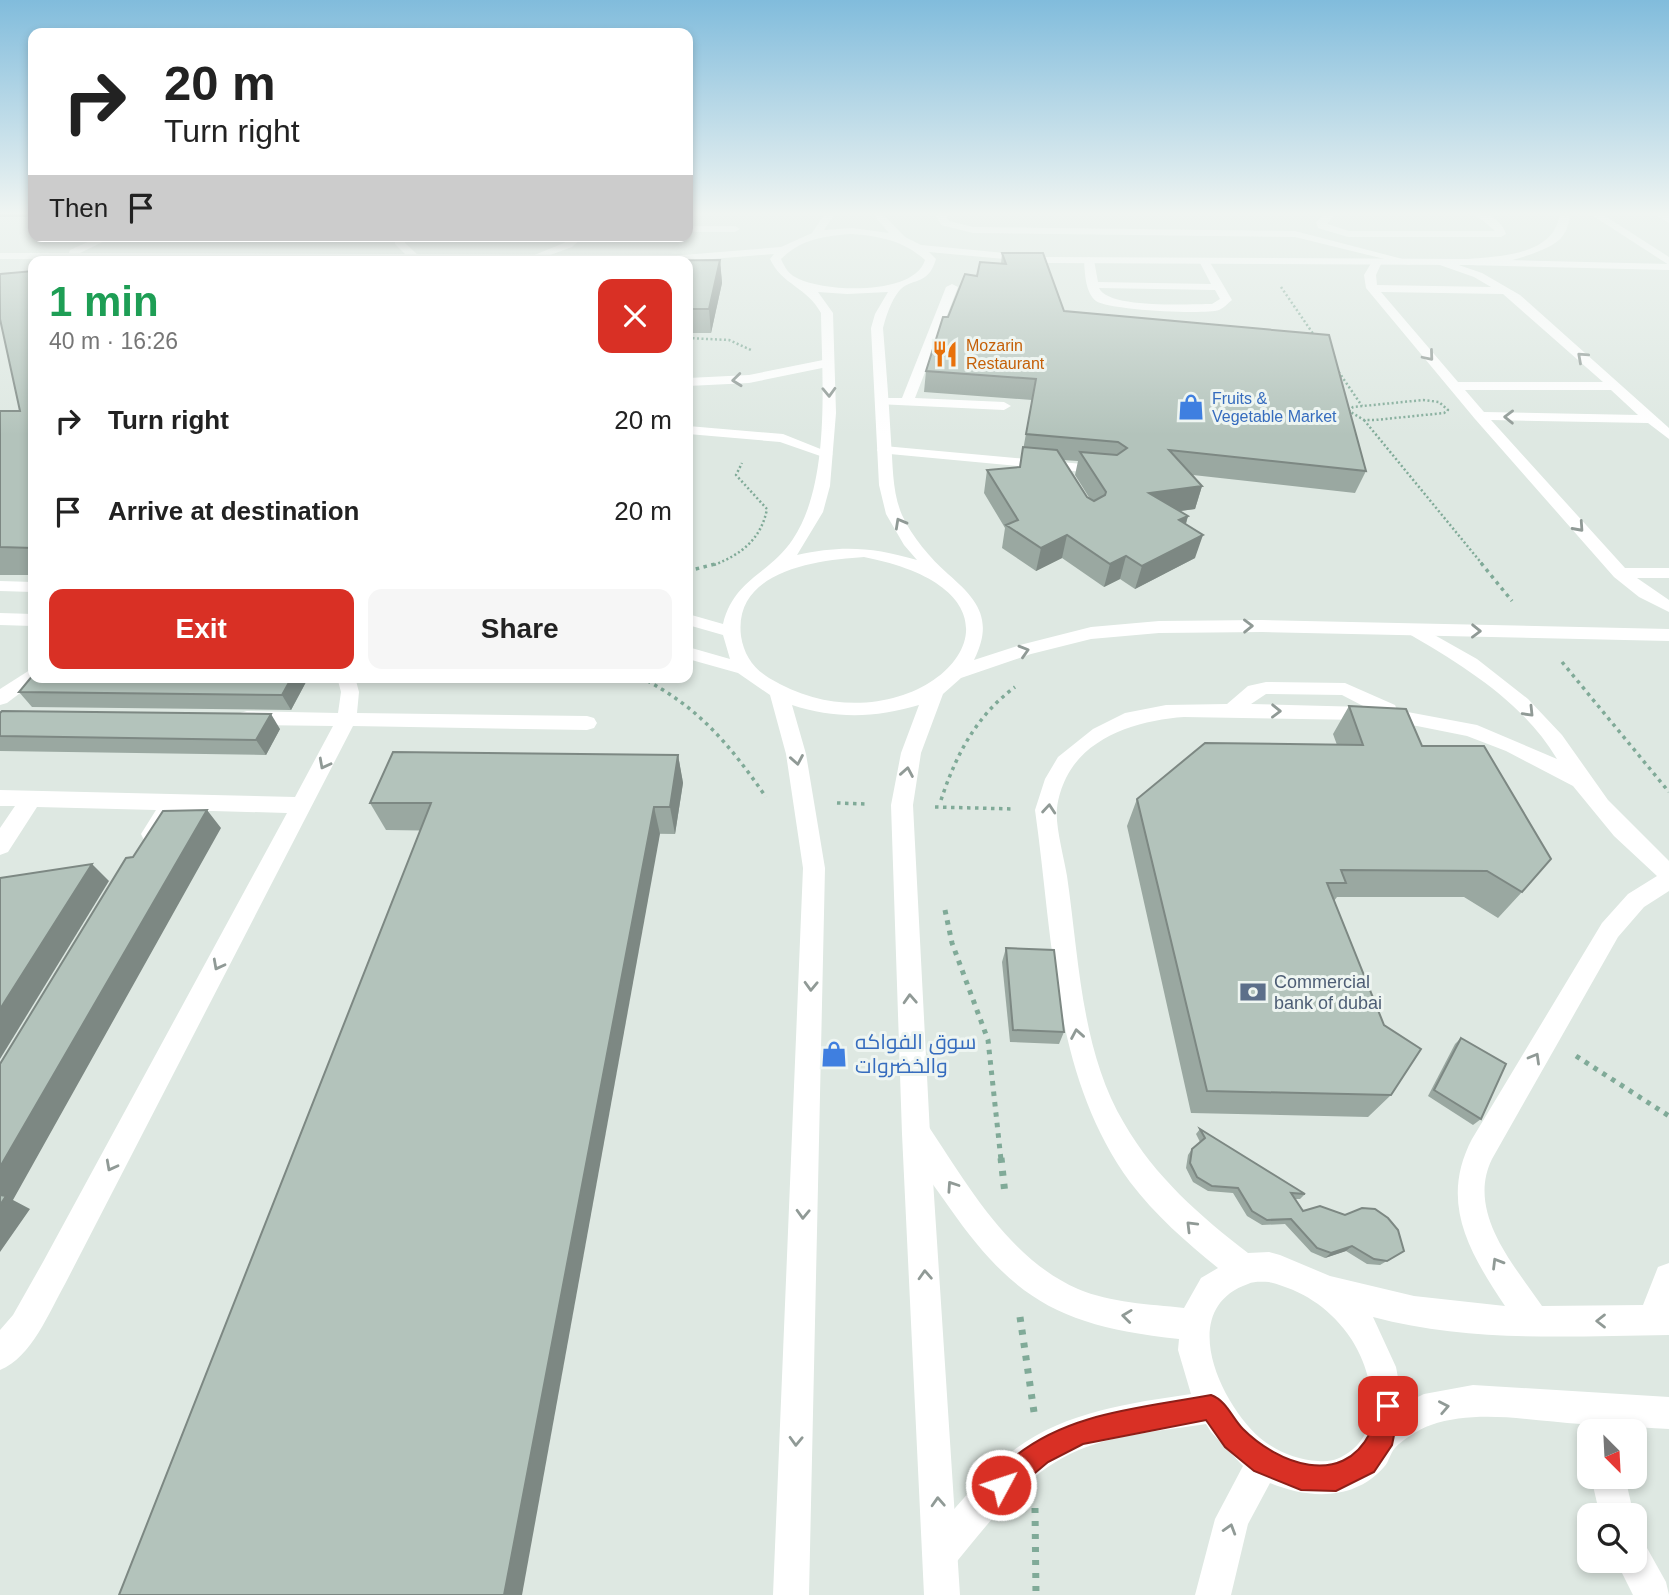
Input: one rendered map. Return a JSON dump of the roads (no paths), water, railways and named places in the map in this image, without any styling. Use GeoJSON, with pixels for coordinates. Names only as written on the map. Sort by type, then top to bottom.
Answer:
{"type":"FeatureCollection","features":[{"type":"Feature","properties":{"kind":"street"},"geometry":{"type":"LineString","coordinates":[[781,566],[815,512],[826,454],[830,413],[827,313],[819,299],[806,286]]}},
{"type":"Feature","properties":{"kind":"street"},"geometry":{"type":"LineString","coordinates":[[819,286],[849,291],[892,286]]}},
{"type":"Feature","properties":{"kind":"street"},"geometry":{"type":"LineString","coordinates":[[896,286],[881,314],[877,328],[887,485],[894,514],[912,545],[964,597],[975,621],[974,647],[959,672]]}},
{"type":"Feature","properties":{"kind":"street"},"geometry":{"type":"LineString","coordinates":[[1094,286],[1098,298],[1114,304],[1215,307],[1226,300],[1219,287],[1184,286]]}},
{"type":"Feature","properties":{"kind":"street"},"geometry":{"type":"LineString","coordinates":[[1499,286],[1508,291],[1669,435]]}},
{"type":"Feature","properties":{"kind":"street"},"geometry":{"type":"LineString","coordinates":[[907,402],[953,287]]}},
{"type":"Feature","properties":{"kind":"street"},"geometry":{"type":"LineString","coordinates":[[1372,288],[1508,291]]}},
{"type":"Feature","properties":{"kind":"street"},"geometry":{"type":"LineString","coordinates":[[1372,288],[1480,416],[1620,573],[1645,593],[1669,607]]}},
{"type":"Feature","properties":{"kind":"street"},"geometry":{"type":"LineString","coordinates":[[693,382],[749,379],[828,363]]}},
{"type":"Feature","properties":{"kind":"street"},"geometry":{"type":"LineString","coordinates":[[1454,386],[1615,386]]}},
{"type":"Feature","properties":{"kind":"street"},"geometry":{"type":"LineString","coordinates":[[882,401],[1004,406]]}},
{"type":"Feature","properties":{"kind":"street"},"geometry":{"type":"LineString","coordinates":[[1480,416],[1651,419]]}},
{"type":"Feature","properties":{"kind":"street"},"geometry":{"type":"LineString","coordinates":[[693,430],[783,438],[826,454]]}},
{"type":"Feature","properties":{"kind":"street"},"geometry":{"type":"LineString","coordinates":[[884,450],[1112,471]]}},
{"type":"Feature","properties":{"kind":"street"},"geometry":{"type":"LineString","coordinates":[[1059,466],[1071,486]]}},
{"type":"Feature","properties":{"kind":"street"},"geometry":{"type":"LineString","coordinates":[[745,669],[728,631],[734,606],[753,583],[781,566],[820,555],[864,552],[905,560],[941,576]]}},
{"type":"Feature","properties":{"kind":"street"},"geometry":{"type":"LineString","coordinates":[[1620,573],[1669,573]]}},
{"type":"Feature","properties":{"kind":"street"},"geometry":{"type":"LineString","coordinates":[[0,586],[28,587]]}},
{"type":"Feature","properties":{"kind":"street"},"geometry":{"type":"LineString","coordinates":[[0,619],[28,620]]}},
{"type":"Feature","properties":{"kind":"street"},"geometry":{"type":"LineString","coordinates":[[693,620],[728,631]]}},
{"type":"Feature","properties":{"kind":"street"},"geometry":{"type":"LineString","coordinates":[[693,654],[745,669],[779,694],[817,706],[858,710],[899,704],[934,691],[959,672],[1027,649],[1091,633],[1172,627],[1669,635]]}},
{"type":"Feature","properties":{"kind":"street"},"geometry":{"type":"LineString","coordinates":[[1415,629],[1458,654],[1513,695],[1552,736],[1581,781],[1629,840],[1669,874]]}},
{"type":"Feature","properties":{"kind":"street"},"geometry":{"type":"LineString","coordinates":[[0,698],[28,678]]}},
{"type":"Feature","properties":{"kind":"street"},"geometry":{"type":"LineString","coordinates":[[0,1354],[24,1326],[54,1273],[347,719],[350,692],[348,683]]}},
{"type":"Feature","properties":{"kind":"street"},"geometry":{"type":"LineString","coordinates":[[934,691],[911,752],[902,805],[916,1134],[943,1595]]}},
{"type":"Feature","properties":{"kind":"street"},"geometry":{"type":"LineString","coordinates":[[779,694],[796,754],[814,868],[791,1595]]}},
{"type":"Feature","properties":{"kind":"street"},"geometry":{"type":"LineString","coordinates":[[1244,1269],[1200,1235],[1162,1198],[1131,1159],[1107,1119],[1089,1079],[1078,1041],[1046,810],[1056,776],[1082,745],[1119,722],[1166,711],[1231,711],[1398,715],[1421,718],[1472,731],[1524,751],[1581,781]]}},
{"type":"Feature","properties":{"kind":"street"},"geometry":{"type":"LineString","coordinates":[[222,718],[587,723]]}},
{"type":"Feature","properties":{"kind":"street"},"geometry":{"type":"LineString","coordinates":[[0,798],[302,805]]}},
{"type":"Feature","properties":{"kind":"street"},"geometry":{"type":"LineString","coordinates":[[0,846],[32,799]]}},
{"type":"Feature","properties":{"kind":"street"},"geometry":{"type":"LineString","coordinates":[[142,850],[171,803]]}},
{"type":"Feature","properties":{"kind":"street"},"geometry":{"type":"LineString","coordinates":[[1534,1321],[1482,1239],[1471,1204],[1472,1174],[1482,1149],[1625,908],[1647,891],[1669,881]]}},
{"type":"Feature","properties":{"kind":"street"},"geometry":{"type":"LineString","coordinates":[[916,1134],[981,1228],[1013,1266],[1055,1296],[1104,1313],[1195,1325]]}},
{"type":"Feature","properties":{"kind":"street"},"geometry":{"type":"LineString","coordinates":[[1383,1436],[1388,1406],[1383,1372],[1369,1338],[1349,1310],[1321,1287],[1295,1273],[1269,1267],[1244,1269],[1221,1280],[1204,1299],[1195,1325],[1195,1363],[1211,1407],[1234,1438],[1263,1462],[1301,1478],[1336,1478],[1365,1463],[1383,1436],[1424,1410],[1473,1401],[1597,1419],[1669,1413]]}},
{"type":"Feature","properties":{"kind":"street"},"geometry":{"type":"LineString","coordinates":[[1321,1287],[1383,1305],[1443,1317],[1534,1321],[1660,1320],[1669,1278]]}},
{"type":"Feature","properties":{"kind":"street"},"geometry":{"type":"LineString","coordinates":[[941,1552],[1001,1485],[1039,1453],[1081,1432],[1211,1407]]}},
{"type":"Feature","properties":{"kind":"street"},"geometry":{"type":"LineString","coordinates":[[1213,1595],[1232,1519],[1263,1462]]}},
{"type":"Feature","properties":{"kind":"street"},"geometry":{"type":"LineString","coordinates":[[1641,1573],[1653,1595]]}},
{"type":"Feature","properties":{"kind":"place","name":"Mozarin Restaurant"},"geometry":{"type":"Point","coordinates":[945,354]}},
{"type":"Feature","properties":{"kind":"place","name":"Fruits & Vegetable Market"},"geometry":{"type":"Point","coordinates":[1191,407]}},
{"type":"Feature","properties":{"kind":"place","name":"Commercial bank of dubai"},"geometry":{"type":"Point","coordinates":[1253,992]}},
{"type":"Feature","properties":{"kind":"place","name":"سوق الفواكه والخضروات"},"geometry":{"type":"Point","coordinates":[834,1054]}}]}
